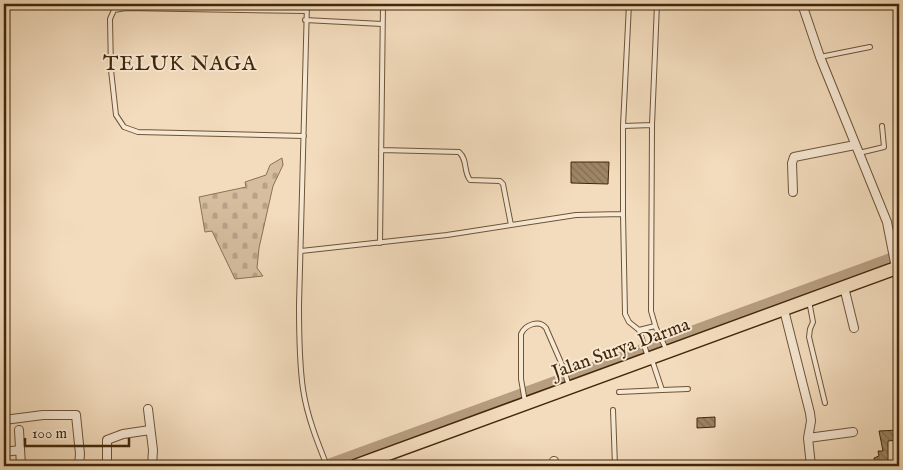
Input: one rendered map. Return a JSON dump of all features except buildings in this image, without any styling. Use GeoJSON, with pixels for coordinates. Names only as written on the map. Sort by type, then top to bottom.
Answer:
{"type":"FeatureCollection","features":[{"type":"Feature","properties":{"kind":"main road","name":"Jalan Surya Darma"},"geometry":{"type":"LineString","coordinates":[[355,466],[376,462],[666,349],[784,310],[897,266]]}},
{"type":"Feature","properties":{"kind":"street"},"geometry":{"type":"LineString","coordinates":[[802,4],[820,57],[888,222],[891,245],[897,266]]}},
{"type":"Feature","properties":{"kind":"street"},"geometry":{"type":"LineString","coordinates":[[793,192],[792,163],[794,157],[855,144]]}},
{"type":"Feature","properties":{"kind":"street"},"geometry":{"type":"LineString","coordinates":[[844,287],[854,328]]}},
{"type":"Feature","properties":{"kind":"street"},"geometry":{"type":"LineString","coordinates":[[784,310],[810,414],[811,421],[808,438],[811,466]]}},
{"type":"Feature","properties":{"kind":"street"},"geometry":{"type":"LineString","coordinates":[[148,409],[153,450],[152,466]]}},
{"type":"Feature","properties":{"kind":"street"},"geometry":{"type":"LineString","coordinates":[[4,420],[43,415],[76,415],[80,454],[79,466]]}},
{"type":"Feature","properties":{"kind":"street"},"geometry":{"type":"LineString","coordinates":[[19,430],[21,466]]}},
{"type":"Feature","properties":{"kind":"street"},"geometry":{"type":"LineString","coordinates":[[107,466],[107,440],[123,434],[150,430]]}},
{"type":"Feature","properties":{"kind":"street"},"geometry":{"type":"LineString","coordinates":[[808,438],[853,432]]}},
{"type":"Feature","properties":{"kind":"street"},"geometry":{"type":"LineString","coordinates":[[4,452],[20,450]]}},
{"type":"Feature","properties":{"kind":"lane"},"geometry":{"type":"LineString","coordinates":[[307,4],[305,20],[299,333],[303,389],[311,424],[327,466]]}},
{"type":"Feature","properties":{"kind":"lane"},"geometry":{"type":"LineString","coordinates":[[380,243],[383,4]]}},
{"type":"Feature","properties":{"kind":"lane"},"geometry":{"type":"LineString","coordinates":[[629,4],[623,126],[625,314],[629,322],[639,330],[662,390]]}},
{"type":"Feature","properties":{"kind":"lane"},"geometry":{"type":"LineString","coordinates":[[657,4],[652,125],[651,311],[666,349]]}},
{"type":"Feature","properties":{"kind":"lane"},"geometry":{"type":"LineString","coordinates":[[304,136],[138,132],[124,127],[116,115],[111,70],[110,19],[114,10],[126,8],[306,11]]}},
{"type":"Feature","properties":{"kind":"lane"},"geometry":{"type":"LineString","coordinates":[[305,20],[382,24]]}},
{"type":"Feature","properties":{"kind":"lane"},"geometry":{"type":"LineString","coordinates":[[820,57],[870,47]]}},
{"type":"Feature","properties":{"kind":"lane"},"geometry":{"type":"LineString","coordinates":[[623,126],[652,125]]}},
{"type":"Feature","properties":{"kind":"lane"},"geometry":{"type":"LineString","coordinates":[[859,153],[884,147],[882,126]]}},
{"type":"Feature","properties":{"kind":"lane"},"geometry":{"type":"LineString","coordinates":[[381,150],[459,152],[465,160],[467,176],[470,180],[500,181],[503,184],[511,225]]}},
{"type":"Feature","properties":{"kind":"lane"},"geometry":{"type":"LineString","coordinates":[[301,251],[447,236],[576,215],[623,214]]}},
{"type":"Feature","properties":{"kind":"lane"},"geometry":{"type":"LineString","coordinates":[[809,300],[813,322],[809,337],[825,403]]}},
{"type":"Feature","properties":{"kind":"lane"},"geometry":{"type":"LineString","coordinates":[[525,403],[521,379],[521,334],[527,326],[543,324],[563,367],[569,386]]}},
{"type":"Feature","properties":{"kind":"lane"},"geometry":{"type":"LineString","coordinates":[[639,330],[656,327]]}},
{"type":"Feature","properties":{"kind":"lane"},"geometry":{"type":"LineString","coordinates":[[619,392],[688,389]]}},
{"type":"Feature","properties":{"kind":"lane"},"geometry":{"type":"LineString","coordinates":[[613,410],[615,466]]}},
{"type":"Feature","properties":{"kind":"green space"},"geometry":{"type":"Polygon","coordinates":[[[282,158],[283,165],[273,186],[259,248],[257,268],[263,276],[235,279],[212,231],[205,232],[199,197],[246,187],[245,182],[266,175],[270,165],[282,158]]]}},
{"type":"Feature","properties":{"kind":"waterway"},"geometry":{"type":"LineString","coordinates":[[326,466],[899,256]]}},
{"type":"Feature","properties":{"kind":"district","name":"TELUK NAGA"},"geometry":{"type":"Point","coordinates":[180,64]}}]}
